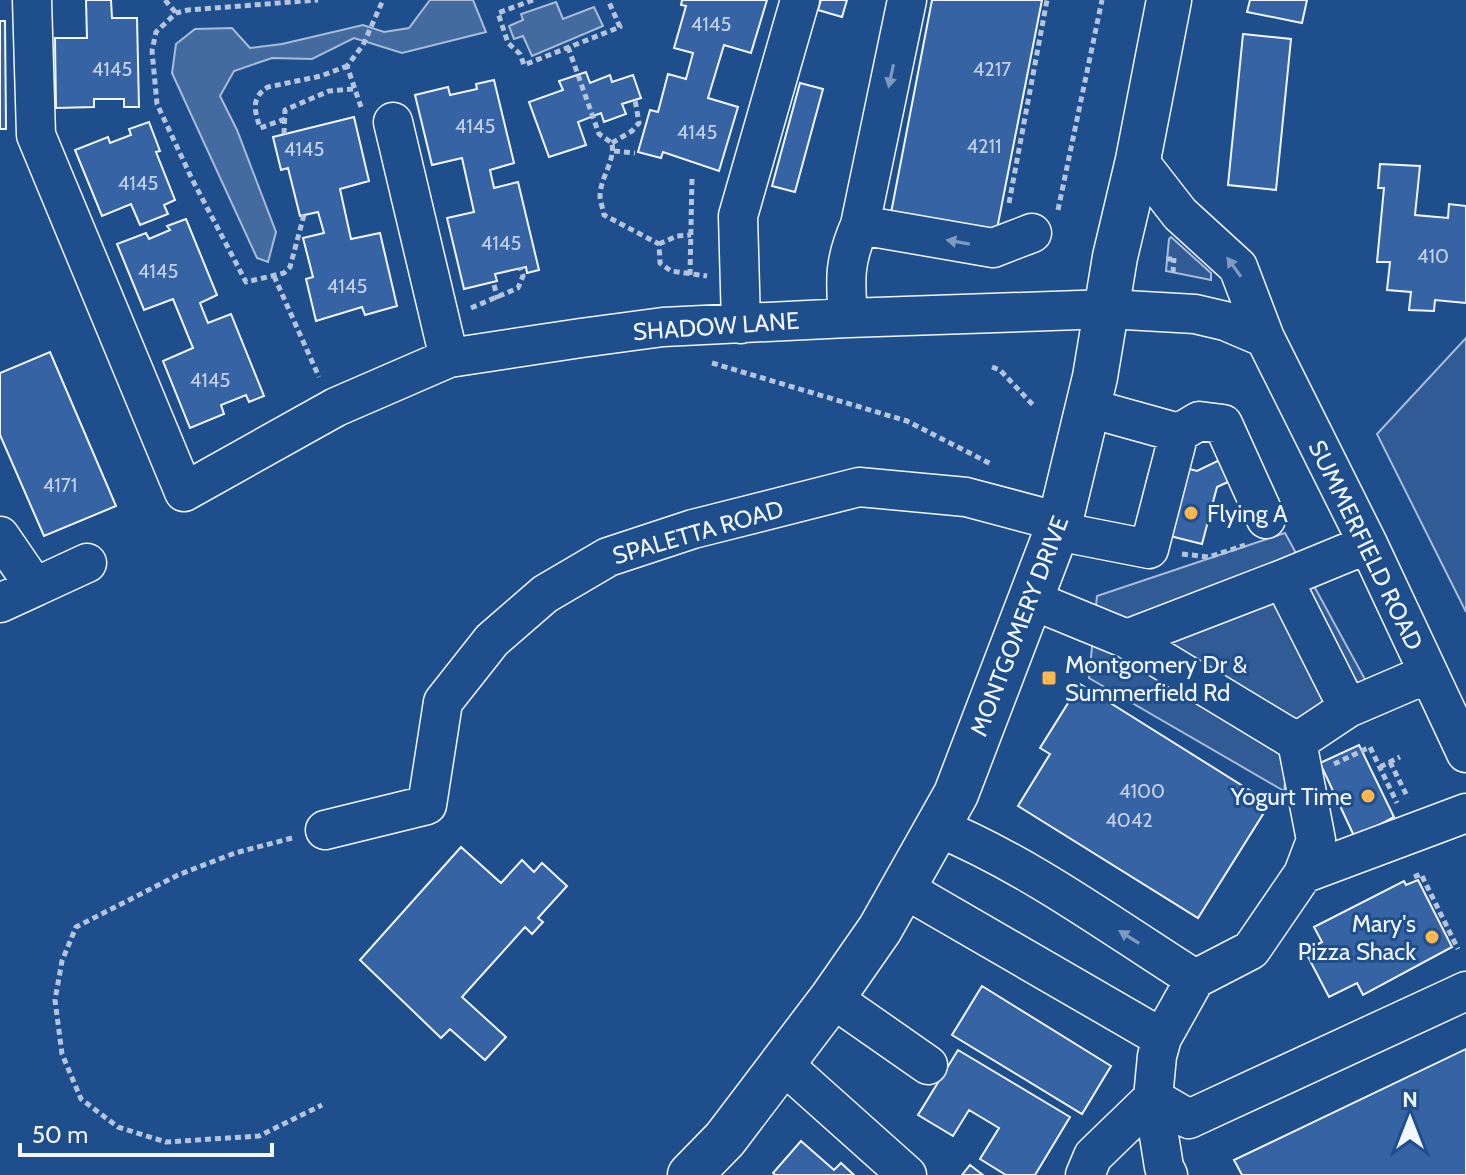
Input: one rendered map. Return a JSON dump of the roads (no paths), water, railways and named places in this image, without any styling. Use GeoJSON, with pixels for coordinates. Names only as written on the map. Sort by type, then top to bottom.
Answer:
{"type":"FeatureCollection","features":[{"type":"Feature","properties":{"kind":"main road","name":"MONTGOMERY DRIVE"},"geometry":{"type":"LineString","coordinates":[[708,1169],[725,1139],[784,1065],[880,929],[956,794],[1058,526],[1089,408],[1115,257],[1138,160],[1169,0]]}},
{"type":"Feature","properties":{"kind":"street","name":"SHADOW LANE"},"geometry":{"type":"LineString","coordinates":[[32,0],[36,135],[184,492],[336,407],[449,358],[663,327],[1108,309]]}},
{"type":"Feature","properties":{"kind":"street"},"geometry":{"type":"LineString","coordinates":[[741,324],[738,216],[800,0]]}},
{"type":"Feature","properties":{"kind":"street"},"geometry":{"type":"LineString","coordinates":[[848,318],[849,251],[860,225],[907,0]]}},
{"type":"Feature","properties":{"kind":"street"},"geometry":{"type":"LineString","coordinates":[[393,122],[449,358]]}},
{"type":"Feature","properties":{"kind":"street","name":"SUMMERFIELD ROAD"},"geometry":{"type":"LineString","coordinates":[[1138,160],[1180,214],[1238,267],[1265,338],[1368,544],[1466,753]]}},
{"type":"Feature","properties":{"kind":"street"},"geometry":{"type":"LineString","coordinates":[[860,225],[993,248],[1030,232]]}},
{"type":"Feature","properties":{"kind":"street"},"geometry":{"type":"LineString","coordinates":[[1108,309],[1195,314],[1225,321],[1265,338]]}},
{"type":"Feature","properties":{"kind":"street"},"geometry":{"type":"LineString","coordinates":[[1089,408],[1179,433],[1199,421],[1223,424],[1262,529]]}},
{"type":"Feature","properties":{"kind":"street","name":"SPALETTA ROAD"},"geometry":{"type":"LineString","coordinates":[[325,830],[427,805],[443,702],[492,640],[545,594],[608,557],[693,529],[859,487],[966,497],[1058,526],[1149,549],[1179,433]]}},
{"type":"Feature","properties":{"kind":"street"},"geometry":{"type":"LineString","coordinates":[[0,536],[35,587]]}},
{"type":"Feature","properties":{"kind":"street"},"geometry":{"type":"LineString","coordinates":[[1127,639],[1368,544]]}},
{"type":"Feature","properties":{"kind":"street"},"geometry":{"type":"LineString","coordinates":[[0,603],[87,563]]}},
{"type":"Feature","properties":{"kind":"street"},"geometry":{"type":"LineString","coordinates":[[1283,579],[1348,708]]}},
{"type":"Feature","properties":{"kind":"street"},"geometry":{"type":"LineString","coordinates":[[1032,600],[1127,639],[1297,742],[1316,840],[1303,874],[1251,950],[1195,979],[1162,1038],[1153,1098],[1168,1175]]}},
{"type":"Feature","properties":{"kind":"street"},"geometry":{"type":"LineString","coordinates":[[1297,742],[1348,708],[1427,674]]}},
{"type":"Feature","properties":{"kind":"street"},"geometry":{"type":"LineString","coordinates":[[1303,874],[1466,813]]}},
{"type":"Feature","properties":{"kind":"street"},"geometry":{"type":"LineString","coordinates":[[937,827],[975,843],[1016,866],[1195,979]]}},
{"type":"Feature","properties":{"kind":"street"},"geometry":{"type":"LineString","coordinates":[[903,888],[1162,1038]]}},
{"type":"Feature","properties":{"kind":"street"},"geometry":{"type":"LineString","coordinates":[[1153,1098],[1189,1119],[1466,991]]}},
{"type":"Feature","properties":{"kind":"street"},"geometry":{"type":"LineString","coordinates":[[832,998],[928,1065]]}},
{"type":"Feature","properties":{"kind":"street"},"geometry":{"type":"LineString","coordinates":[[784,1065],[907,1175]]}},
{"type":"Feature","properties":{"kind":"street"},"geometry":{"type":"LineString","coordinates":[[1085,1175],[1093,1156],[1153,1098]]}},
{"type":"Feature","properties":{"kind":"place","name":"Flying A"},"geometry":{"type":"Point","coordinates":[1191,513]}},
{"type":"Feature","properties":{"kind":"place","name":"Montgomery Dr & Summerfield Rd"},"geometry":{"type":"Point","coordinates":[1049,678]}},
{"type":"Feature","properties":{"kind":"place","name":"Yogurt Time"},"geometry":{"type":"Point","coordinates":[1368,796]}},
{"type":"Feature","properties":{"kind":"place","name":"Mary's Pizza Shack"},"geometry":{"type":"Point","coordinates":[1432,937]}}]}
